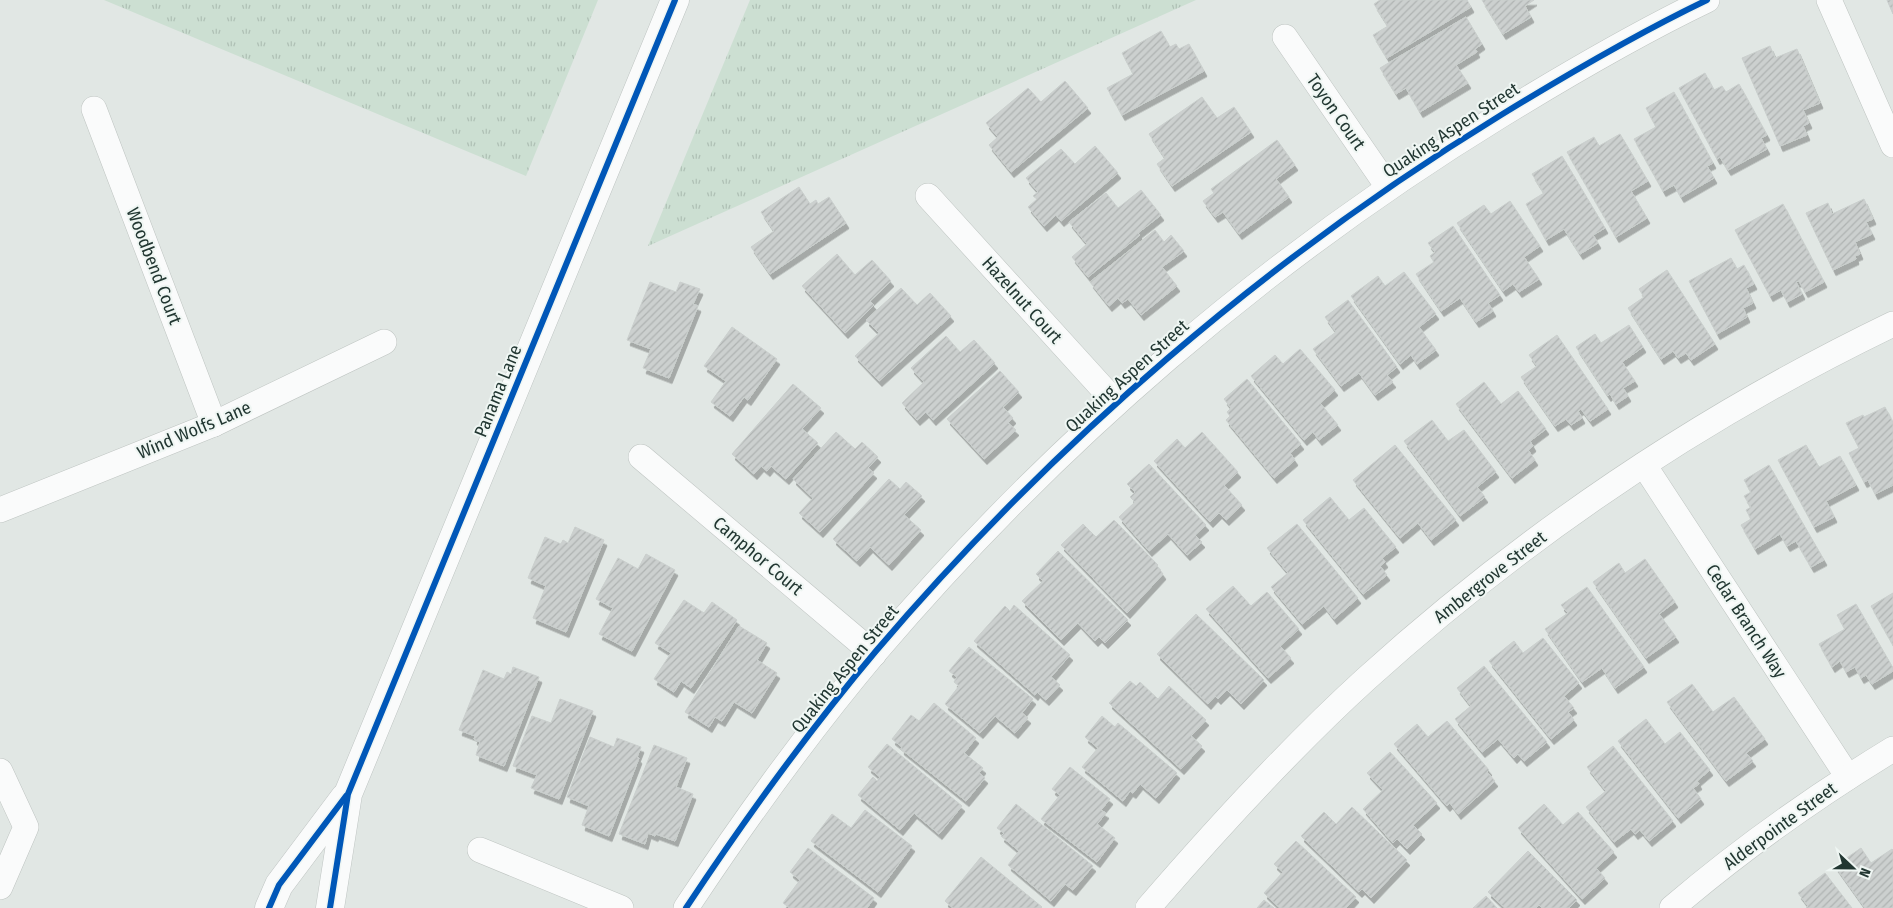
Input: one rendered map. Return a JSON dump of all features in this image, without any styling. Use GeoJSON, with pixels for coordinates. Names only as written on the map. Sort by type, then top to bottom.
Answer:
{"type":"FeatureCollection","features":[{"type":"Feature","properties":{"kind":"main road","name":"Panama Lane"},"geometry":{"type":"LineString","coordinates":[[330,908],[348,794],[676,0]]}},
{"type":"Feature","properties":{"kind":"main road","name":"Panama Lane"},"geometry":{"type":"LineString","coordinates":[[269,908],[279,885],[348,794]]}},
{"type":"Feature","properties":{"kind":"street","name":"Quaking Aspen Street"},"geometry":{"type":"LineString","coordinates":[[686,908],[735,834],[789,760],[874,654],[923,597],[1016,498],[1116,403],[1172,354],[1278,268],[1388,187],[1447,147],[1564,76],[1707,0]]}},
{"type":"Feature","properties":{"kind":"street"},"geometry":{"type":"LineString","coordinates":[[1828,0],[1893,145]]}},
{"type":"Feature","properties":{"kind":"street","name":"Toyon Court"},"geometry":{"type":"LineString","coordinates":[[1285,37],[1388,187]]}},
{"type":"Feature","properties":{"kind":"street","name":"Woodbend Court"},"geometry":{"type":"LineString","coordinates":[[94,109],[214,424]]}},
{"type":"Feature","properties":{"kind":"street","name":"Hazelnut Court"},"geometry":{"type":"LineString","coordinates":[[928,196],[1116,403]]}},
{"type":"Feature","properties":{"kind":"street","name":"Ambergrove Street"},"geometry":{"type":"LineString","coordinates":[[1148,908],[1202,845],[1275,767],[1366,679],[1455,603],[1548,531],[1644,465],[1750,399],[1853,343],[1893,324]]}},
{"type":"Feature","properties":{"kind":"street","name":"Wind Wolfs Lane"},"geometry":{"type":"LineString","coordinates":[[0,510],[214,424],[384,342]]}},
{"type":"Feature","properties":{"kind":"street","name":"Camphor Court"},"geometry":{"type":"LineString","coordinates":[[641,458],[874,654]]}},
{"type":"Feature","properties":{"kind":"street","name":"Cedar Branch Way"},"geometry":{"type":"LineString","coordinates":[[1644,465],[1848,777]]}},
{"type":"Feature","properties":{"kind":"street","name":"Alderpointe Street"},"geometry":{"type":"LineString","coordinates":[[1672,908],[1768,832],[1848,777],[1893,749]]}},
{"type":"Feature","properties":{"kind":"street"},"geometry":{"type":"LineString","coordinates":[[0,771],[26,827],[0,887]]}},
{"type":"Feature","properties":{"kind":"street"},"geometry":{"type":"LineString","coordinates":[[480,850],[621,908]]}},
{"type":"Feature","properties":{"kind":"green space"},"geometry":{"type":"Polygon","coordinates":[[[104,0],[598,0],[526,176],[104,0]]]}},
{"type":"Feature","properties":{"kind":"green space"},"geometry":{"type":"Polygon","coordinates":[[[750,0],[1196,0],[648,246],[750,0]]]}},
{"type":"Feature","properties":{"kind":"building"},"geometry":{"type":"Polygon","coordinates":[[[1380,0],[1467,0],[1471,7],[1387,58],[1373,35],[1388,26],[1374,4],[1380,0]]]}},
{"type":"Feature","properties":{"kind":"building"},"geometry":{"type":"Polygon","coordinates":[[[1482,0],[1534,0],[1525,6],[1531,17],[1503,34],[1482,0]]]}},
{"type":"Feature","properties":{"kind":"building"},"geometry":{"type":"Polygon","coordinates":[[[1887,0],[1893,0],[1893,14],[1887,0]]]}},
{"type":"Feature","properties":{"kind":"building"},"geometry":{"type":"Polygon","coordinates":[[[1466,17],[1482,44],[1475,49],[1477,52],[1456,65],[1468,83],[1420,112],[1406,88],[1396,94],[1380,68],[1466,17]]]}},
{"type":"Feature","properties":{"kind":"building"},"geometry":{"type":"Polygon","coordinates":[[[1161,31],[1170,47],[1176,44],[1179,49],[1189,44],[1204,71],[1122,115],[1107,88],[1133,74],[1122,53],[1161,31]]]}},
{"type":"Feature","properties":{"kind":"building"},"geometry":{"type":"Polygon","coordinates":[[[1770,46],[1775,58],[1797,49],[1820,103],[1803,110],[1809,123],[1803,126],[1807,135],[1780,146],[1742,58],[1770,46]]]}},
{"type":"Feature","properties":{"kind":"building"},"geometry":{"type":"Polygon","coordinates":[[[1705,73],[1714,90],[1722,86],[1726,92],[1739,84],[1767,135],[1761,138],[1767,149],[1728,170],[1720,157],[1717,159],[1679,88],[1705,73]]]}},
{"type":"Feature","properties":{"kind":"building"},"geometry":{"type":"Polygon","coordinates":[[[1065,81],[1088,108],[1011,172],[989,145],[998,137],[986,123],[1028,88],[1041,102],[1065,81]]]}},
{"type":"Feature","properties":{"kind":"building"},"geometry":{"type":"Polygon","coordinates":[[[1674,92],[1713,163],[1707,166],[1714,178],[1681,197],[1674,185],[1663,191],[1634,139],[1656,127],[1646,108],[1674,92]]]}},
{"type":"Feature","properties":{"kind":"building"},"geometry":{"type":"Polygon","coordinates":[[[1202,97],[1217,118],[1234,107],[1251,132],[1172,186],[1157,164],[1165,158],[1149,134],[1202,97]]]}},
{"type":"Feature","properties":{"kind":"building"},"geometry":{"type":"Polygon","coordinates":[[[1620,134],[1648,181],[1631,191],[1647,218],[1616,237],[1567,152],[1594,137],[1599,146],[1620,134]]]}},
{"type":"Feature","properties":{"kind":"building"},"geometry":{"type":"Polygon","coordinates":[[[1277,140],[1295,165],[1276,179],[1289,197],[1239,234],[1223,212],[1215,217],[1203,201],[1214,193],[1211,189],[1277,140]]]}},
{"type":"Feature","properties":{"kind":"building"},"geometry":{"type":"Polygon","coordinates":[[[1095,146],[1118,173],[1061,221],[1056,215],[1044,226],[1028,207],[1037,199],[1033,196],[1038,192],[1026,178],[1061,149],[1075,164],[1095,146]]]}},
{"type":"Feature","properties":{"kind":"building"},"geometry":{"type":"Polygon","coordinates":[[[1562,156],[1605,228],[1593,235],[1598,243],[1580,254],[1564,229],[1546,240],[1526,204],[1544,193],[1532,174],[1562,156]]]}},
{"type":"Feature","properties":{"kind":"building"},"geometry":{"type":"Polygon","coordinates":[[[799,187],[810,204],[816,200],[818,204],[829,197],[846,223],[770,274],[751,247],[774,231],[761,212],[799,187]]]}},
{"type":"Feature","properties":{"kind":"building"},"geometry":{"type":"Polygon","coordinates":[[[1141,190],[1161,215],[1138,233],[1140,235],[1088,277],[1072,257],[1087,244],[1069,222],[1106,193],[1118,208],[1141,190]]]}},
{"type":"Feature","properties":{"kind":"building"},"geometry":{"type":"Polygon","coordinates":[[[1864,199],[1873,219],[1866,222],[1872,234],[1855,242],[1860,254],[1855,256],[1856,259],[1833,270],[1806,213],[1828,203],[1832,214],[1864,199]]]}},
{"type":"Feature","properties":{"kind":"building"},"geometry":{"type":"Polygon","coordinates":[[[1510,201],[1540,246],[1524,257],[1539,279],[1519,292],[1513,284],[1503,291],[1457,223],[1484,205],[1491,214],[1510,201]]]}},
{"type":"Feature","properties":{"kind":"building"},"geometry":{"type":"Polygon","coordinates":[[[1783,204],[1824,282],[1805,292],[1799,281],[1796,282],[1802,294],[1787,302],[1781,290],[1770,296],[1735,230],[1783,204]]]}},
{"type":"Feature","properties":{"kind":"building"},"geometry":{"type":"Polygon","coordinates":[[[1453,226],[1500,295],[1488,303],[1493,311],[1476,322],[1460,298],[1441,311],[1416,274],[1434,262],[1430,256],[1435,252],[1428,243],[1453,226]]]}},
{"type":"Feature","properties":{"kind":"building"},"geometry":{"type":"Polygon","coordinates":[[[1155,230],[1164,242],[1171,235],[1184,251],[1162,267],[1177,286],[1141,315],[1128,299],[1122,303],[1118,298],[1109,306],[1090,282],[1155,230]]]}},
{"type":"Feature","properties":{"kind":"building"},"geometry":{"type":"Polygon","coordinates":[[[837,254],[855,275],[872,260],[891,281],[870,301],[874,305],[845,333],[802,286],[837,254]]]}},
{"type":"Feature","properties":{"kind":"building"},"geometry":{"type":"Polygon","coordinates":[[[1731,258],[1737,269],[1744,265],[1754,284],[1746,288],[1753,303],[1743,308],[1747,317],[1717,334],[1689,281],[1731,258]]]}},
{"type":"Feature","properties":{"kind":"building"},"geometry":{"type":"Polygon","coordinates":[[[1667,270],[1715,344],[1691,360],[1686,353],[1678,358],[1673,351],[1661,359],[1628,308],[1644,297],[1639,289],[1667,270]]]}},
{"type":"Feature","properties":{"kind":"building"},"geometry":{"type":"Polygon","coordinates":[[[1404,272],[1436,314],[1419,327],[1436,350],[1417,364],[1411,355],[1400,364],[1351,296],[1378,276],[1385,286],[1404,272]]]}},
{"type":"Feature","properties":{"kind":"building"},"geometry":{"type":"Polygon","coordinates":[[[650,282],[676,292],[680,282],[700,289],[693,304],[698,306],[669,378],[643,368],[651,349],[627,340],[650,282]]]}},
{"type":"Feature","properties":{"kind":"building"},"geometry":{"type":"Polygon","coordinates":[[[901,288],[917,305],[930,293],[951,316],[879,381],[855,356],[879,333],[866,320],[901,288]]]}},
{"type":"Feature","properties":{"kind":"building"},"geometry":{"type":"Polygon","coordinates":[[[1348,300],[1397,367],[1387,375],[1393,382],[1375,395],[1359,373],[1341,386],[1313,349],[1336,332],[1325,317],[1348,300]]]}},
{"type":"Feature","properties":{"kind":"building"},"geometry":{"type":"Polygon","coordinates":[[[1629,325],[1643,347],[1622,362],[1635,381],[1623,388],[1628,396],[1616,404],[1610,394],[1608,396],[1576,347],[1595,334],[1601,343],[1629,325]]]}},
{"type":"Feature","properties":{"kind":"building"},"geometry":{"type":"Polygon","coordinates":[[[732,327],[777,359],[748,400],[744,397],[730,416],[711,402],[726,381],[704,366],[732,327]]]}},
{"type":"Feature","properties":{"kind":"building"},"geometry":{"type":"Polygon","coordinates":[[[1557,335],[1608,409],[1590,421],[1581,409],[1578,411],[1582,418],[1571,425],[1566,419],[1555,426],[1521,377],[1537,366],[1529,355],[1557,335]]]}},
{"type":"Feature","properties":{"kind":"building"},"geometry":{"type":"Polygon","coordinates":[[[946,336],[960,352],[974,340],[995,363],[933,420],[926,412],[917,420],[902,403],[924,382],[911,368],[946,336]]]}},
{"type":"Feature","properties":{"kind":"building"},"geometry":{"type":"Polygon","coordinates":[[[1300,349],[1335,390],[1320,403],[1338,425],[1319,440],[1313,432],[1304,440],[1251,376],[1275,355],[1283,364],[1300,349]]]}},
{"type":"Feature","properties":{"kind":"building"},"geometry":{"type":"Polygon","coordinates":[[[1000,371],[1019,392],[1003,407],[1013,418],[1008,423],[1016,430],[984,459],[947,419],[1000,371]]]}},
{"type":"Feature","properties":{"kind":"building"},"geometry":{"type":"Polygon","coordinates":[[[1247,379],[1301,444],[1290,453],[1295,460],[1274,478],[1226,420],[1230,416],[1227,412],[1231,408],[1224,399],[1247,379]]]}},
{"type":"Feature","properties":{"kind":"building"},"geometry":{"type":"Polygon","coordinates":[[[1484,382],[1501,404],[1518,391],[1546,429],[1530,441],[1533,446],[1528,450],[1535,460],[1512,478],[1456,404],[1484,382]]]}},
{"type":"Feature","properties":{"kind":"building"},"geometry":{"type":"Polygon","coordinates":[[[793,384],[821,408],[802,429],[818,443],[786,479],[771,466],[767,471],[761,466],[754,474],[732,454],[793,384]]]}},
{"type":"Feature","properties":{"kind":"building"},"geometry":{"type":"Polygon","coordinates":[[[1885,407],[1893,423],[1893,485],[1875,494],[1868,480],[1864,482],[1849,453],[1859,448],[1846,423],[1885,407]]]}},
{"type":"Feature","properties":{"kind":"building"},"geometry":{"type":"Polygon","coordinates":[[[1432,420],[1448,441],[1464,430],[1496,472],[1477,487],[1485,497],[1460,516],[1404,441],[1432,420]]]}},
{"type":"Feature","properties":{"kind":"building"},"geometry":{"type":"Polygon","coordinates":[[[836,432],[855,449],[862,442],[878,457],[868,468],[874,473],[820,532],[799,513],[813,498],[793,479],[836,432]]]}},
{"type":"Feature","properties":{"kind":"building"},"geometry":{"type":"Polygon","coordinates":[[[1202,432],[1238,472],[1224,485],[1242,505],[1226,520],[1219,513],[1210,522],[1154,461],[1177,439],[1185,448],[1202,432]]]}},
{"type":"Feature","properties":{"kind":"building"},"geometry":{"type":"Polygon","coordinates":[[[1395,445],[1456,520],[1431,540],[1418,523],[1400,538],[1353,480],[1395,445]]]}},
{"type":"Feature","properties":{"kind":"building"},"geometry":{"type":"Polygon","coordinates":[[[1806,445],[1819,467],[1840,456],[1856,485],[1826,501],[1834,517],[1814,527],[1778,460],[1806,445]]]}},
{"type":"Feature","properties":{"kind":"building"},"geometry":{"type":"Polygon","coordinates":[[[1149,464],[1206,525],[1195,535],[1202,542],[1187,555],[1168,534],[1149,551],[1119,517],[1135,502],[1130,497],[1135,492],[1127,484],[1149,464]]]}},
{"type":"Feature","properties":{"kind":"building"},"geometry":{"type":"Polygon","coordinates":[[[1769,465],[1824,560],[1811,567],[1796,541],[1787,546],[1780,534],[1755,549],[1741,525],[1751,519],[1746,510],[1751,507],[1744,496],[1751,492],[1744,480],[1769,465]]]}},
{"type":"Feature","properties":{"kind":"building"},"geometry":{"type":"Polygon","coordinates":[[[889,479],[900,489],[906,482],[922,496],[904,515],[921,530],[889,565],[870,547],[857,561],[833,539],[889,479]]]}},
{"type":"Feature","properties":{"kind":"building"},"geometry":{"type":"Polygon","coordinates":[[[1330,497],[1349,520],[1364,508],[1396,547],[1382,558],[1385,562],[1380,566],[1387,575],[1363,594],[1303,520],[1330,497]]]}},
{"type":"Feature","properties":{"kind":"building"},"geometry":{"type":"Polygon","coordinates":[[[1114,520],[1158,565],[1163,574],[1127,613],[1061,545],[1083,524],[1096,537],[1114,520]]]}},
{"type":"Feature","properties":{"kind":"building"},"geometry":{"type":"Polygon","coordinates":[[[1297,524],[1358,598],[1334,619],[1324,606],[1302,624],[1271,587],[1288,573],[1267,548],[1297,524]]]}},
{"type":"Feature","properties":{"kind":"building"},"geometry":{"type":"Polygon","coordinates":[[[575,527],[604,540],[566,632],[533,618],[546,586],[528,578],[545,537],[561,544],[563,540],[568,543],[575,527]]]}},
{"type":"Feature","properties":{"kind":"building"},"geometry":{"type":"Polygon","coordinates":[[[1058,551],[1128,620],[1105,643],[1099,637],[1095,641],[1078,623],[1061,640],[1022,601],[1043,581],[1036,574],[1058,551]]]}},
{"type":"Feature","properties":{"kind":"building"},"geometry":{"type":"Polygon","coordinates":[[[646,554],[675,570],[632,651],[599,634],[613,608],[596,599],[618,558],[638,569],[646,554]]]}},
{"type":"Feature","properties":{"kind":"building"},"geometry":{"type":"Polygon","coordinates":[[[1645,559],[1675,602],[1659,614],[1676,637],[1646,658],[1593,582],[1619,563],[1625,573],[1645,559]]]}},
{"type":"Feature","properties":{"kind":"building"},"geometry":{"type":"Polygon","coordinates":[[[1233,586],[1251,606],[1267,592],[1299,629],[1280,646],[1291,658],[1268,678],[1206,609],[1233,586]]]}},
{"type":"Feature","properties":{"kind":"building"},"geometry":{"type":"Polygon","coordinates":[[[1587,587],[1644,667],[1615,688],[1602,668],[1582,682],[1545,629],[1568,613],[1561,605],[1587,587]]]}},
{"type":"Feature","properties":{"kind":"building"},"geometry":{"type":"Polygon","coordinates":[[[1893,593],[1893,645],[1871,606],[1893,593]]]}},
{"type":"Feature","properties":{"kind":"building"},"geometry":{"type":"Polygon","coordinates":[[[684,600],[704,613],[712,602],[737,620],[691,688],[681,681],[674,692],[654,679],[671,653],[655,643],[684,600]]]}},
{"type":"Feature","properties":{"kind":"building"},"geometry":{"type":"Polygon","coordinates":[[[1856,604],[1893,668],[1893,671],[1872,684],[1866,675],[1861,678],[1855,667],[1846,672],[1840,661],[1832,667],[1819,644],[1845,629],[1837,615],[1856,604]]]}},
{"type":"Feature","properties":{"kind":"building"},"geometry":{"type":"Polygon","coordinates":[[[1014,605],[1070,655],[1051,677],[1060,685],[1046,700],[1037,692],[1035,695],[974,641],[1005,606],[1010,611],[1014,605]]]}},
{"type":"Feature","properties":{"kind":"building"},"geometry":{"type":"Polygon","coordinates":[[[1196,614],[1264,680],[1241,704],[1227,690],[1218,699],[1215,696],[1208,704],[1157,654],[1196,614]]]}},
{"type":"Feature","properties":{"kind":"building"},"geometry":{"type":"Polygon","coordinates":[[[739,626],[767,643],[757,660],[777,673],[752,713],[734,702],[722,721],[715,717],[709,727],[685,712],[739,626]]]}},
{"type":"Feature","properties":{"kind":"building"},"geometry":{"type":"Polygon","coordinates":[[[1543,638],[1579,683],[1564,696],[1574,708],[1568,712],[1574,720],[1551,739],[1489,661],[1514,641],[1523,653],[1543,638]]]}},
{"type":"Feature","properties":{"kind":"building"},"geometry":{"type":"Polygon","coordinates":[[[969,647],[1033,699],[1022,713],[1028,718],[1015,733],[995,716],[980,733],[945,704],[959,686],[954,682],[957,677],[949,671],[969,647]]]}},
{"type":"Feature","properties":{"kind":"building"},"geometry":{"type":"Polygon","coordinates":[[[1484,666],[1547,742],[1524,761],[1518,754],[1514,758],[1498,739],[1482,752],[1455,719],[1471,706],[1457,688],[1484,666]]]}},
{"type":"Feature","properties":{"kind":"building"},"geometry":{"type":"Polygon","coordinates":[[[513,667],[539,677],[504,766],[476,755],[480,742],[474,739],[475,736],[459,730],[483,670],[504,679],[507,672],[511,674],[513,667]]]}},
{"type":"Feature","properties":{"kind":"building"},"geometry":{"type":"Polygon","coordinates":[[[1130,681],[1136,686],[1140,682],[1158,699],[1169,686],[1206,720],[1191,736],[1202,746],[1181,769],[1109,703],[1130,681]]]}},
{"type":"Feature","properties":{"kind":"building"},"geometry":{"type":"Polygon","coordinates":[[[1692,684],[1713,712],[1734,697],[1765,739],[1746,753],[1753,761],[1726,781],[1667,702],[1692,684]]]}},
{"type":"Feature","properties":{"kind":"building"},"geometry":{"type":"Polygon","coordinates":[[[560,699],[593,711],[559,799],[531,788],[537,775],[513,766],[532,716],[551,723],[560,699]]]}},
{"type":"Feature","properties":{"kind":"building"},"geometry":{"type":"Polygon","coordinates":[[[934,703],[976,738],[964,753],[983,768],[979,773],[985,778],[966,801],[901,749],[902,747],[892,739],[911,715],[919,721],[934,703]]]}},
{"type":"Feature","properties":{"kind":"building"},"geometry":{"type":"Polygon","coordinates":[[[1102,716],[1115,727],[1118,723],[1177,773],[1156,798],[1140,784],[1133,793],[1130,791],[1123,801],[1082,767],[1098,748],[1085,737],[1102,716]]]}},
{"type":"Feature","properties":{"kind":"building"},"geometry":{"type":"Polygon","coordinates":[[[1646,719],[1665,744],[1680,732],[1710,770],[1697,781],[1699,784],[1693,788],[1701,799],[1678,818],[1618,741],[1646,719]]]}},
{"type":"Feature","properties":{"kind":"building"},"geometry":{"type":"Polygon","coordinates":[[[1447,721],[1489,770],[1487,772],[1495,781],[1458,814],[1450,803],[1447,806],[1394,744],[1417,724],[1428,737],[1447,721]]]}},
{"type":"Feature","properties":{"kind":"building"},"geometry":{"type":"Polygon","coordinates":[[[590,737],[614,747],[617,738],[641,747],[637,757],[639,758],[609,836],[582,825],[589,806],[567,797],[590,737]]]}},
{"type":"Feature","properties":{"kind":"building"},"geometry":{"type":"Polygon","coordinates":[[[887,744],[962,806],[939,834],[914,813],[900,830],[858,795],[873,777],[877,781],[880,777],[868,767],[887,744]]]}},
{"type":"Feature","properties":{"kind":"building"},"geometry":{"type":"Polygon","coordinates":[[[654,745],[687,758],[676,787],[693,794],[675,841],[648,833],[645,844],[619,834],[654,745]]]}},
{"type":"Feature","properties":{"kind":"building"},"geometry":{"type":"Polygon","coordinates":[[[1613,746],[1673,821],[1649,841],[1640,830],[1635,834],[1631,829],[1614,842],[1586,807],[1606,791],[1587,767],[1613,746]]]}},
{"type":"Feature","properties":{"kind":"building"},"geometry":{"type":"Polygon","coordinates":[[[1390,752],[1437,803],[1413,825],[1422,834],[1407,849],[1397,839],[1393,843],[1363,809],[1383,790],[1367,773],[1390,752]]]}},
{"type":"Feature","properties":{"kind":"building"},"geometry":{"type":"Polygon","coordinates":[[[1070,767],[1110,799],[1101,810],[1106,813],[1097,824],[1115,838],[1097,862],[1041,819],[1060,795],[1052,789],[1070,767]]]}},
{"type":"Feature","properties":{"kind":"building"},"geometry":{"type":"Polygon","coordinates":[[[1016,804],[1093,866],[1073,890],[1065,884],[1051,901],[1008,865],[1019,851],[1001,836],[1004,833],[997,828],[1016,804]]]}},
{"type":"Feature","properties":{"kind":"building"},"geometry":{"type":"Polygon","coordinates":[[[1544,804],[1563,825],[1578,812],[1614,852],[1596,868],[1605,878],[1582,899],[1518,828],[1544,804]]]}},
{"type":"Feature","properties":{"kind":"building"},"geometry":{"type":"Polygon","coordinates":[[[1352,807],[1407,860],[1371,898],[1362,889],[1359,892],[1301,836],[1324,812],[1336,824],[1352,807]]]}},
{"type":"Feature","properties":{"kind":"building"},"geometry":{"type":"Polygon","coordinates":[[[865,810],[912,846],[878,892],[811,841],[832,814],[851,828],[865,810]]]}},
{"type":"Feature","properties":{"kind":"building"},"geometry":{"type":"Polygon","coordinates":[[[1296,841],[1356,897],[1346,908],[1280,908],[1264,893],[1283,872],[1274,864],[1296,841]]]}},
{"type":"Feature","properties":{"kind":"building"},"geometry":{"type":"Polygon","coordinates":[[[808,848],[874,898],[867,908],[790,908],[783,903],[800,880],[790,872],[808,848]]]}},
{"type":"Feature","properties":{"kind":"building"},"geometry":{"type":"Polygon","coordinates":[[[1861,848],[1871,863],[1893,850],[1893,908],[1865,908],[1835,866],[1861,848]]]}},
{"type":"Feature","properties":{"kind":"building"},"geometry":{"type":"Polygon","coordinates":[[[1528,851],[1577,900],[1569,908],[1542,908],[1539,905],[1536,908],[1505,908],[1488,892],[1528,851]]]}},
{"type":"Feature","properties":{"kind":"building"},"geometry":{"type":"Polygon","coordinates":[[[981,857],[1042,907],[953,908],[945,901],[981,857]]]}},
{"type":"Feature","properties":{"kind":"building"},"geometry":{"type":"Polygon","coordinates":[[[1825,873],[1852,908],[1806,908],[1808,906],[1798,893],[1825,873]]]}},
{"type":"Feature","properties":{"kind":"building"},"geometry":{"type":"Polygon","coordinates":[[[1486,896],[1497,908],[1473,908],[1486,896]]]}},
{"type":"Feature","properties":{"kind":"building"},"geometry":{"type":"Polygon","coordinates":[[[1264,900],[1274,908],[1257,908],[1264,900]]]}},
{"type":"Feature","properties":{"kind":"cycle path"},"geometry":{"type":"LineString","coordinates":[[330,908],[348,794],[675,0]]}},
{"type":"Feature","properties":{"kind":"cycle path"},"geometry":{"type":"LineString","coordinates":[[686,908],[777,777],[876,651],[944,574],[1016,499],[1090,428],[1167,359],[1247,293],[1329,230],[1414,171],[1501,115],[1577,70],[1707,0]]}},
{"type":"Feature","properties":{"kind":"cycle path"},"geometry":{"type":"LineString","coordinates":[[269,908],[279,885],[346,796]]}}]}
